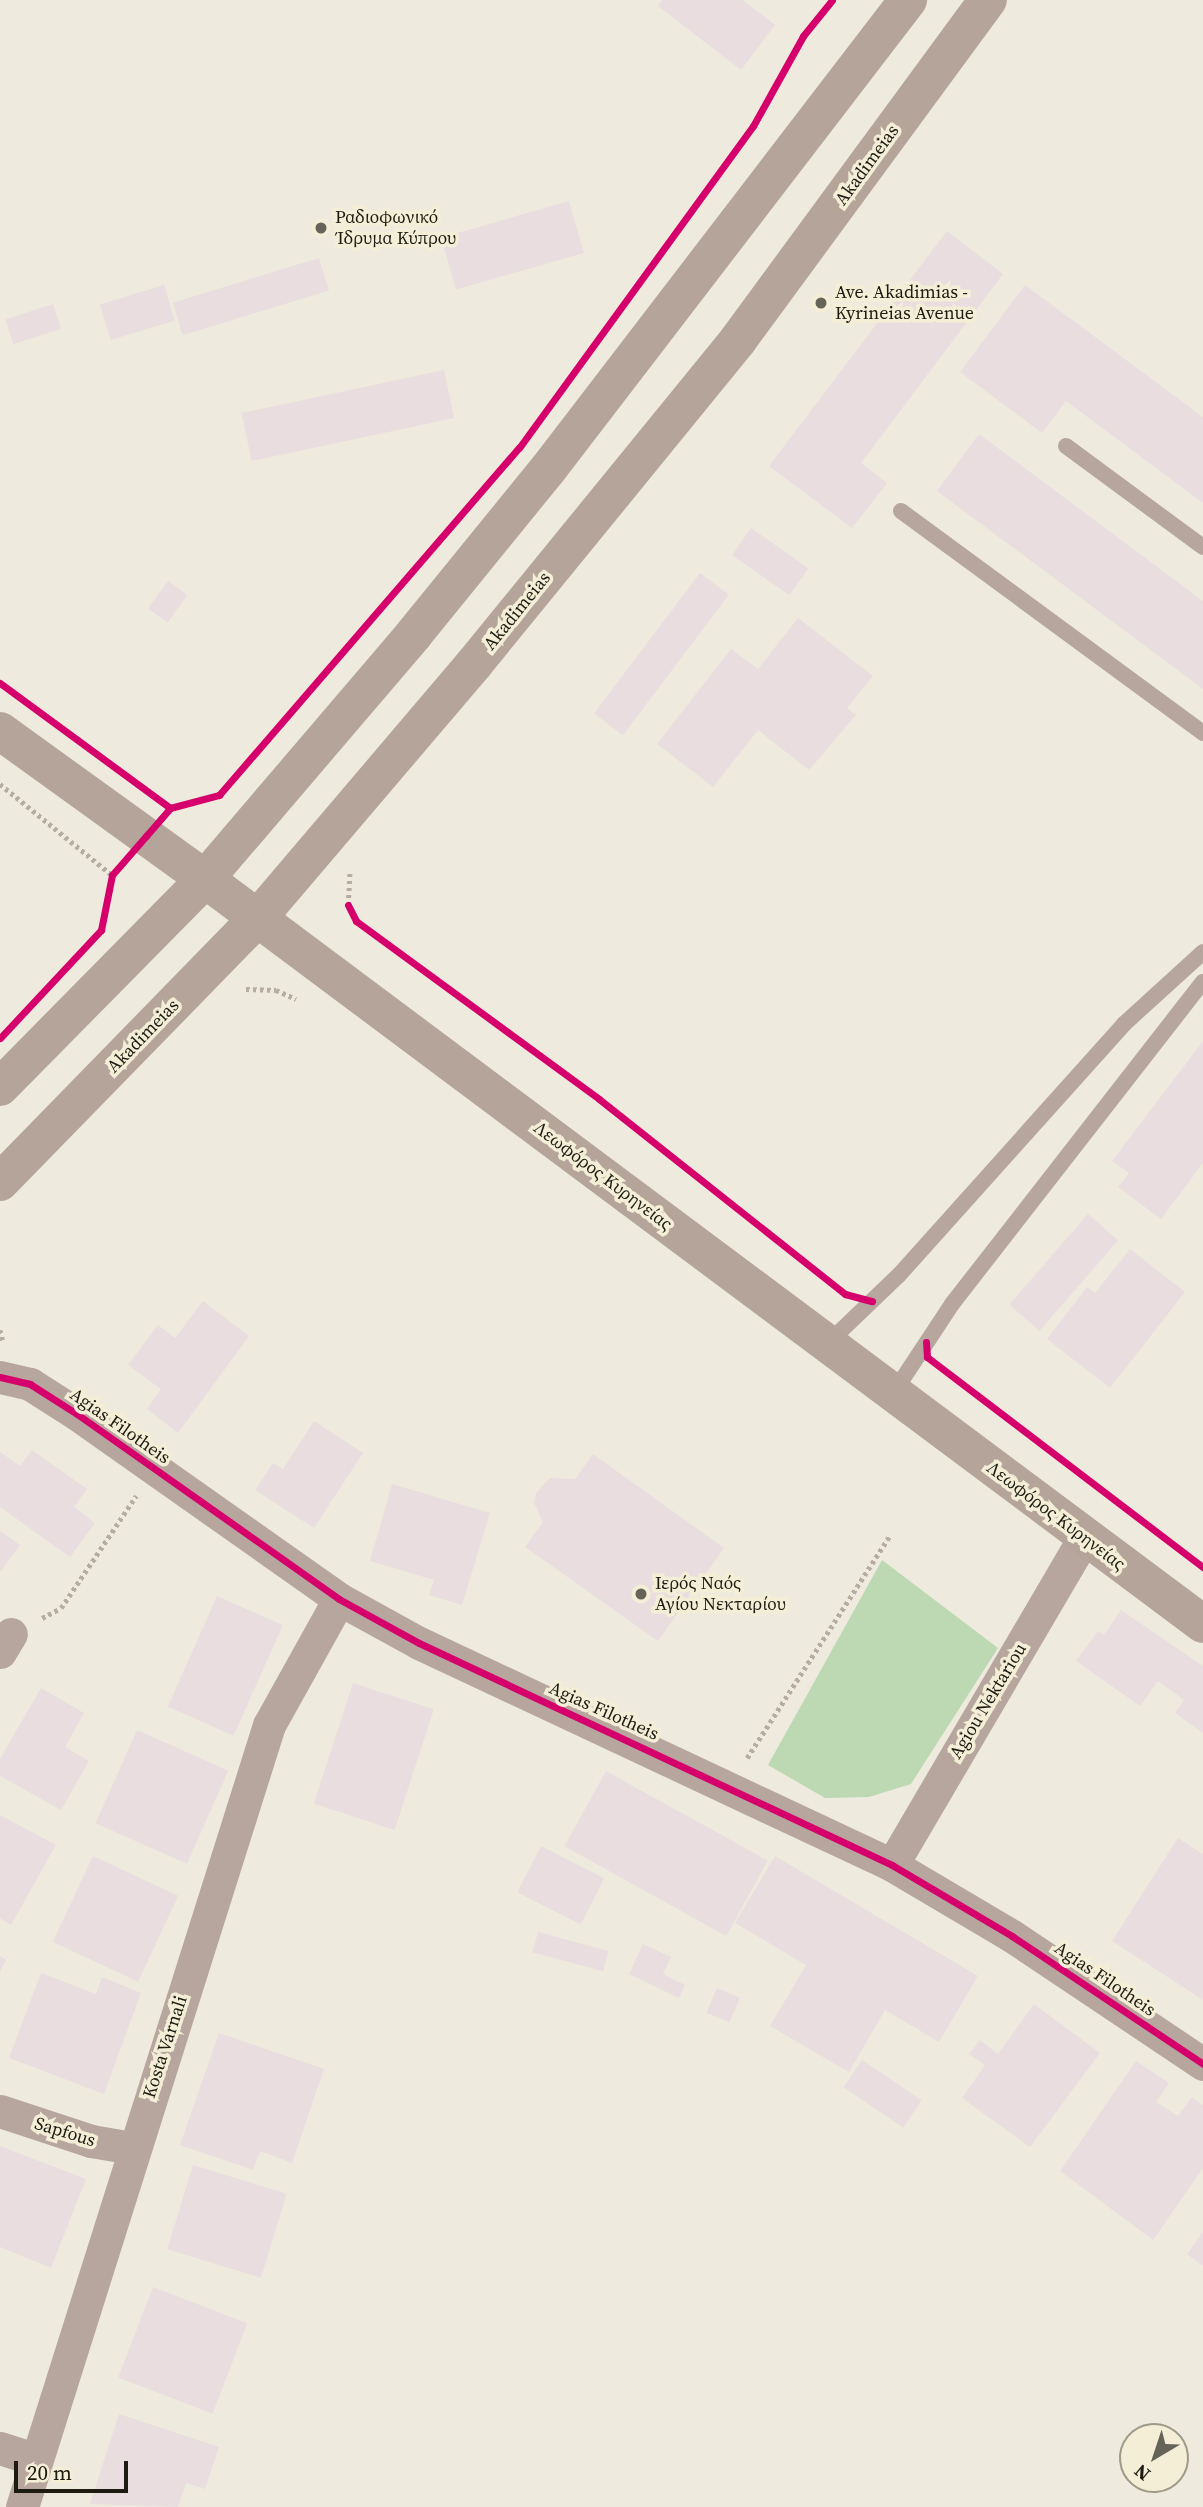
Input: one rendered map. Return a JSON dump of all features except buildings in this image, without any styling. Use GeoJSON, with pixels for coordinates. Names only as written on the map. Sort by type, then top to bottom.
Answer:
{"type":"FeatureCollection","features":[{"type":"Feature","properties":{"kind":"main road"},"geometry":{"type":"LineString","coordinates":[[0,1087],[205,878],[414,634],[549,468],[908,0]]}},
{"type":"Feature","properties":{"kind":"main road","name":"Akadimeias"},"geometry":{"type":"LineString","coordinates":[[0,1182],[257,919],[738,340],[988,0]]}},
{"type":"Feature","properties":{"kind":"main road","name":"Λεωφόρος Κυρηνείας"},"geometry":{"type":"LineString","coordinates":[[0,731],[205,878],[894,1392],[1084,1538],[1203,1624]]}},
{"type":"Feature","properties":{"kind":"street","name":"Agias Filotheis"},"geometry":{"type":"LineString","coordinates":[[0,1377],[30,1384],[339,1599],[441,1653],[892,1865],[1012,1936],[1203,2064]]}},
{"type":"Feature","properties":{"kind":"street","name":"Agiou Nektariou"},"geometry":{"type":"LineString","coordinates":[[892,1865],[1084,1538]]}},
{"type":"Feature","properties":{"kind":"street","name":"Kosta Varnali"},"geometry":{"type":"LineString","coordinates":[[22,2507],[132,2148],[269,1725],[339,1599]]}},
{"type":"Feature","properties":{"kind":"street","name":"Sapfous"},"geometry":{"type":"LineString","coordinates":[[0,2111],[91,2141],[132,2148]]}},
{"type":"Feature","properties":{"kind":"street"},"geometry":{"type":"LineString","coordinates":[[0,2448],[36,2460]]}},
{"type":"Feature","properties":{"kind":"lane"},"geometry":{"type":"LineString","coordinates":[[1066,446],[1203,547]]}},
{"type":"Feature","properties":{"kind":"lane"},"geometry":{"type":"LineString","coordinates":[[901,511],[1203,733]]}},
{"type":"Feature","properties":{"kind":"lane"},"geometry":{"type":"LineString","coordinates":[[828,1343],[899,1275],[1124,1024],[1203,952]]}},
{"type":"Feature","properties":{"kind":"lane"},"geometry":{"type":"LineString","coordinates":[[894,1392],[952,1304],[1203,982]]}},
{"type":"Feature","properties":{"kind":"path"},"geometry":{"type":"LineString","coordinates":[[0,784],[112,875]]}},
{"type":"Feature","properties":{"kind":"path"},"geometry":{"type":"LineString","coordinates":[[110,886],[112,875],[146,836]]}},
{"type":"Feature","properties":{"kind":"path"},"geometry":{"type":"LineString","coordinates":[[350,909],[348,875],[355,865]]}},
{"type":"Feature","properties":{"kind":"path"},"geometry":{"type":"LineString","coordinates":[[242,990],[276,990],[296,999]]}},
{"type":"Feature","properties":{"kind":"path"},"geometry":{"type":"LineString","coordinates":[[6,1643],[61,1608],[154,1469]]}},
{"type":"Feature","properties":{"kind":"path"},"geometry":{"type":"LineString","coordinates":[[728,1787],[890,1535]]}},
{"type":"Feature","properties":{"kind":"green space"},"geometry":{"type":"Polygon","coordinates":[[[882,1560],[998,1648],[911,1784],[869,1797],[825,1798],[768,1765],[882,1560]]]}},
{"type":"Feature","properties":{"kind":"cycle path"},"geometry":{"type":"LineString","coordinates":[[0,1038],[101,930],[112,875],[170,808],[219,795],[519,448],[753,126],[803,36],[832,0]]}},
{"type":"Feature","properties":{"kind":"cycle path"},"geometry":{"type":"LineString","coordinates":[[0,683],[170,808]]}},
{"type":"Feature","properties":{"kind":"cycle path"},"geometry":{"type":"LineString","coordinates":[[348,905],[356,921],[599,1099],[845,1294],[872,1301]]}},
{"type":"Feature","properties":{"kind":"cycle path"},"geometry":{"type":"LineString","coordinates":[[926,1342],[927,1357],[1203,1567]]}},
{"type":"Feature","properties":{"kind":"cycle path"},"geometry":{"type":"LineString","coordinates":[[0,1377],[30,1384],[77,1414],[339,1599],[419,1643],[892,1865],[1012,1936],[1203,2064]]}},
{"type":"Feature","properties":{"kind":"place","name":"Ραδιοφωνικό Ίδρυμα Κύπρου"},"geometry":{"type":"Point","coordinates":[321,228]}},
{"type":"Feature","properties":{"kind":"place","name":"Ave. Akadimias - Kyrineias Avenue"},"geometry":{"type":"Point","coordinates":[821,303]}},
{"type":"Feature","properties":{"kind":"place","name":"Ιερός Ναός Αγίου Νεκταρίου"},"geometry":{"type":"Point","coordinates":[641,1594]}}]}
